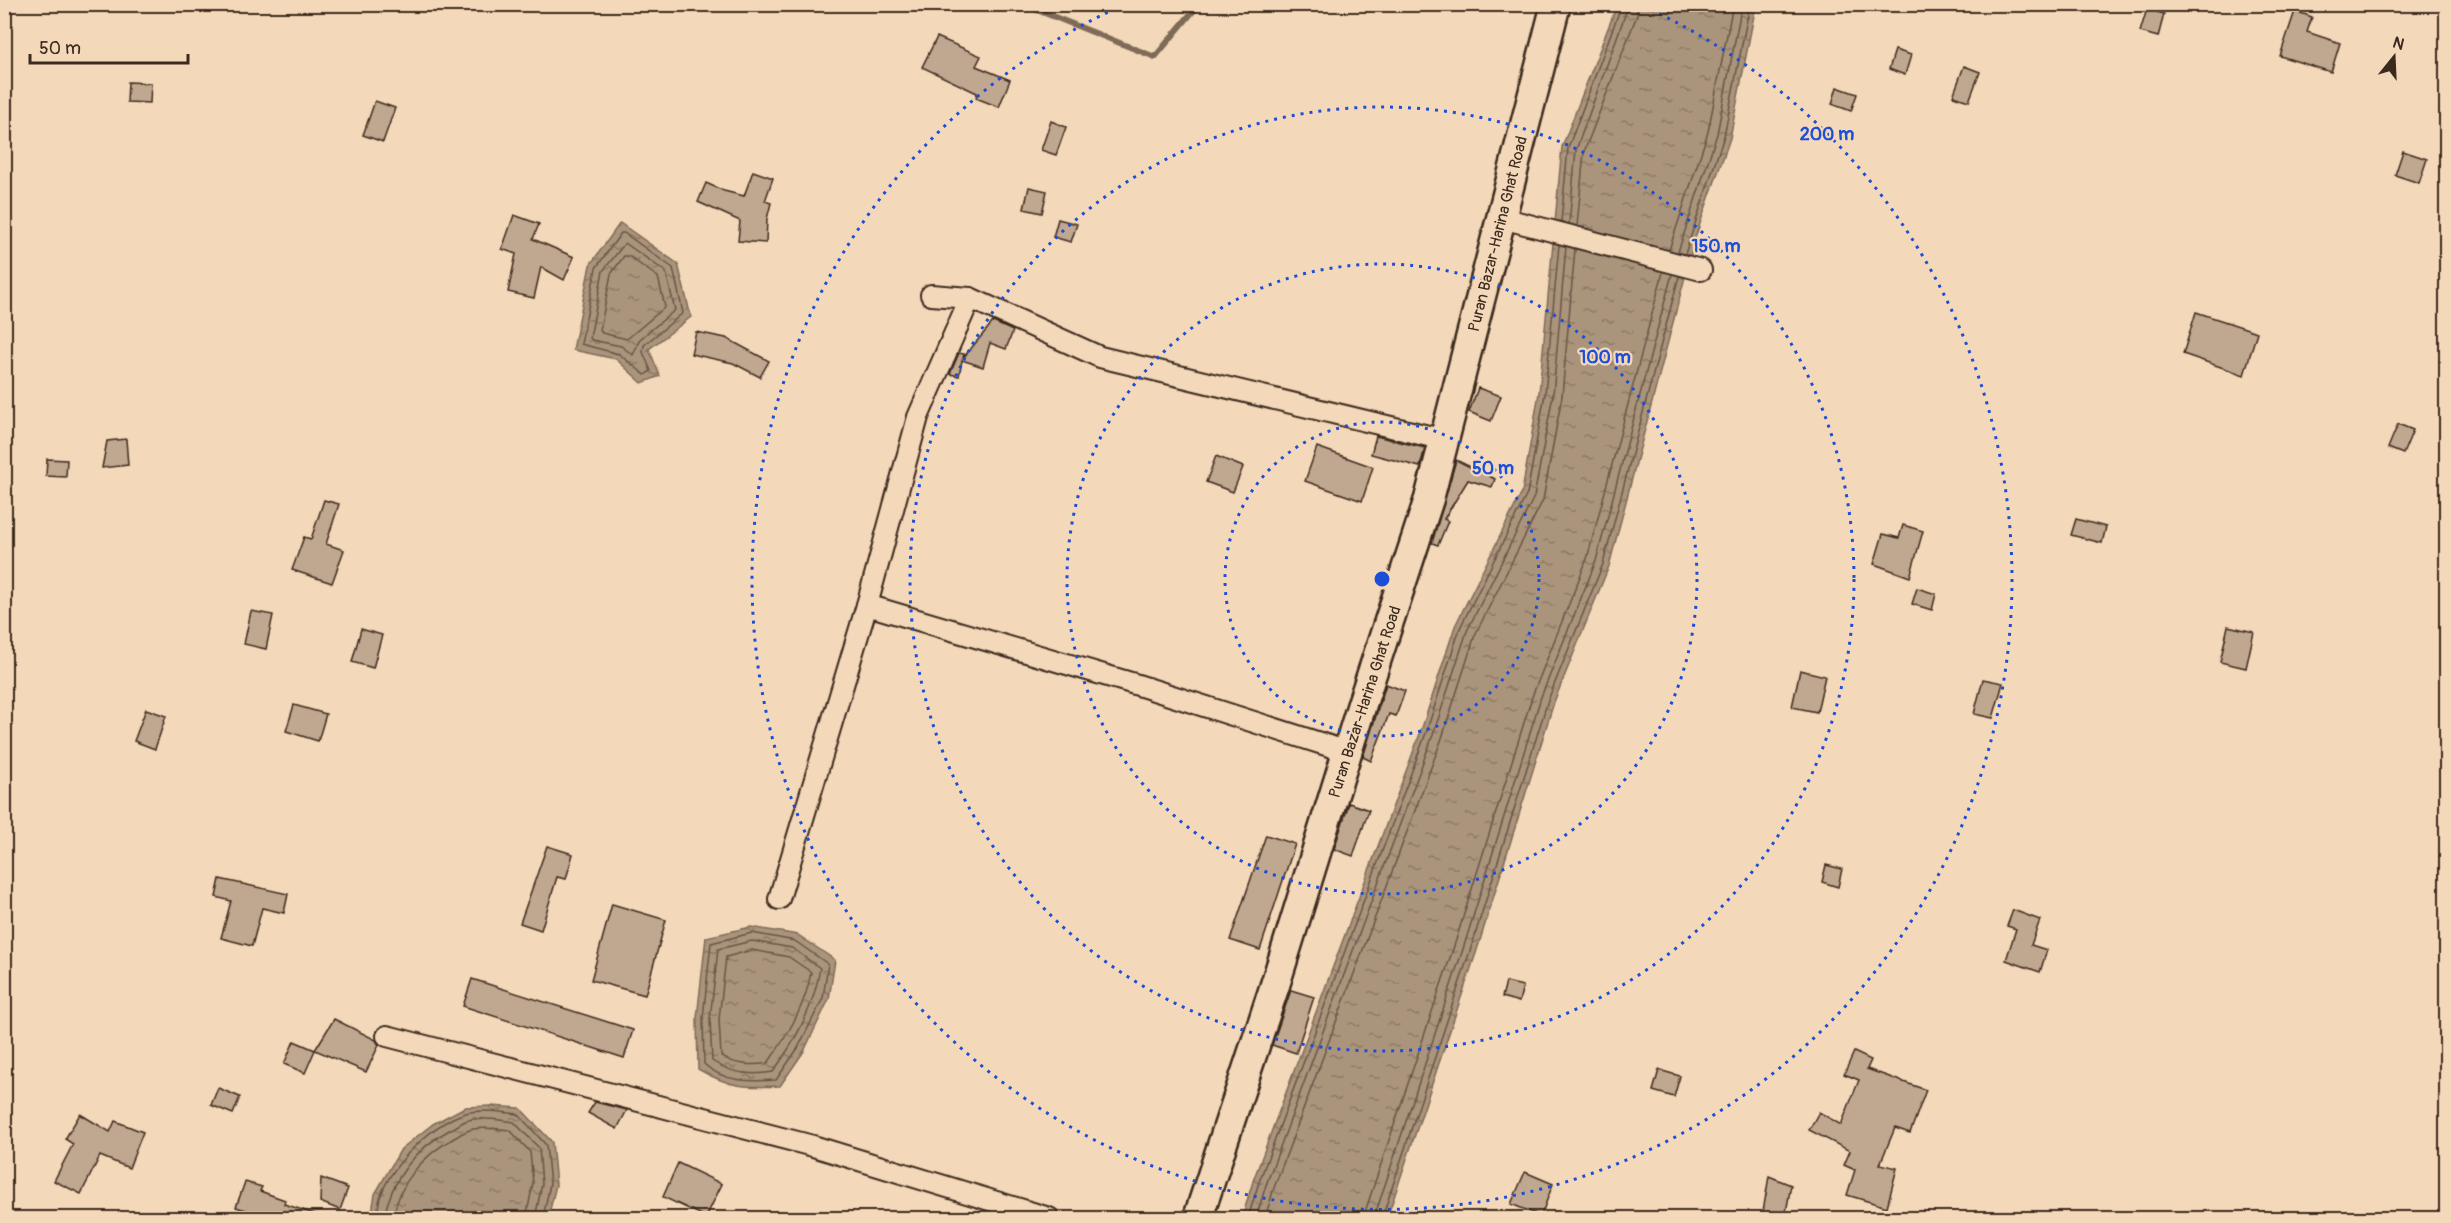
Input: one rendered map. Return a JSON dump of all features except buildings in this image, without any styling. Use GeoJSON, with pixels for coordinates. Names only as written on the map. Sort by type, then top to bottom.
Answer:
{"type":"FeatureCollection","features":[{"type":"Feature","properties":{"kind":"main road","name":"Puran Bazar-Harina Ghat Road"},"geometry":{"type":"LineString","coordinates":[[1198,1218],[1275,985],[1429,499],[1556,4]]}},
{"type":"Feature","properties":{"kind":"street"},"geometry":{"type":"LineString","coordinates":[[1502,218],[1701,270]]}},
{"type":"Feature","properties":{"kind":"street"},"geometry":{"type":"LineString","coordinates":[[931,295],[970,298],[1100,357],[1445,440]]}},
{"type":"Feature","properties":{"kind":"street"},"geometry":{"type":"LineString","coordinates":[[779,898],[867,605],[918,417],[970,298]]}},
{"type":"Feature","properties":{"kind":"street"},"geometry":{"type":"LineString","coordinates":[[867,605],[1348,752]]}},
{"type":"Feature","properties":{"kind":"street"},"geometry":{"type":"LineString","coordinates":[[387,1036],[813,1146],[1049,1218]]}},
{"type":"Feature","properties":{"kind":"water"},"geometry":{"type":"Polygon","coordinates":[[[1617,5],[1756,5],[1730,138],[1696,235],[1609,566],[1554,702],[1477,950],[1387,1218],[1242,1218],[1253,1181],[1421,731],[1455,626],[1522,492],[1539,393],[1562,147],[1617,5]]]}},
{"type":"Feature","properties":{"kind":"water"},"geometry":{"type":"Polygon","coordinates":[[[620,223],[678,264],[691,317],[649,349],[660,376],[642,383],[616,359],[573,350],[590,265],[620,223]]]}},
{"type":"Feature","properties":{"kind":"water"},"geometry":{"type":"Polygon","coordinates":[[[751,927],[798,935],[835,960],[829,999],[804,1051],[780,1086],[757,1087],[728,1083],[698,1069],[697,1018],[706,937],[751,927]]]}},
{"type":"Feature","properties":{"kind":"water"},"geometry":{"type":"Polygon","coordinates":[[[465,1107],[520,1108],[552,1142],[556,1185],[548,1218],[371,1218],[375,1194],[401,1149],[433,1124],[465,1107]]]}},
{"type":"Feature","properties":{"kind":"waterway"},"geometry":{"type":"LineString","coordinates":[[1022,4],[1155,57],[1199,4]]}}]}
